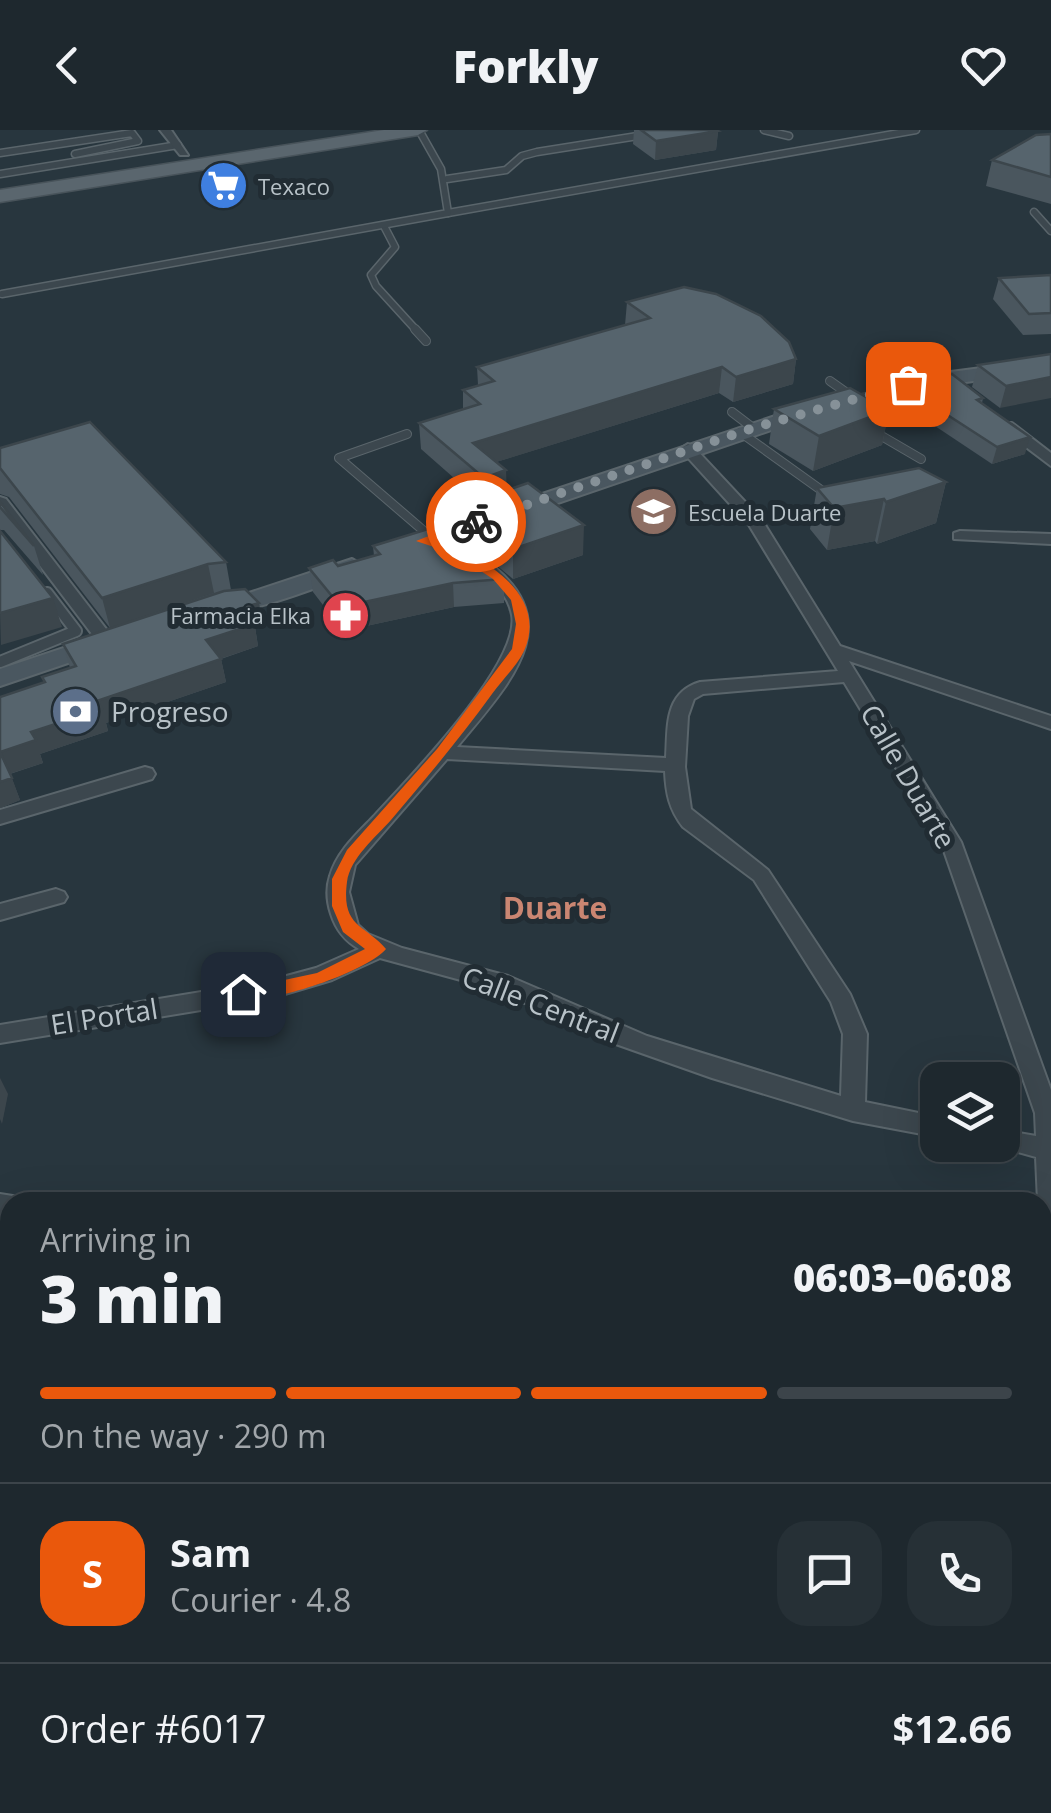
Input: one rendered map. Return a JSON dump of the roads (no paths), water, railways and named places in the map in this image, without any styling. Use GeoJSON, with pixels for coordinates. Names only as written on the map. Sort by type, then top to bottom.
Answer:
{"type":"FeatureCollection","features":[{"type":"Feature","properties":{"kind":"main road"},"geometry":{"type":"LineString","coordinates":[[0,182],[27,174],[181,149],[331,130]]}},
{"type":"Feature","properties":{"kind":"main road"},"geometry":{"type":"LineString","coordinates":[[0,196],[419,130]]}},
{"type":"Feature","properties":{"kind":"main road"},"geometry":{"type":"LineString","coordinates":[[197,620],[238,615],[250,601],[688,449],[742,424],[872,393],[953,384],[1051,364]]}},
{"type":"Feature","properties":{"kind":"main road"},"geometry":{"type":"LineString","coordinates":[[0,678],[124,645]]}},
{"type":"Feature","properties":{"kind":"main road"},"geometry":{"type":"LineString","coordinates":[[0,697],[124,645]]}},
{"type":"Feature","properties":{"kind":"street"},"geometry":{"type":"LineString","coordinates":[[164,130],[181,149]]}},
{"type":"Feature","properties":{"kind":"street"},"geometry":{"type":"LineString","coordinates":[[991,414],[1051,461]]}},
{"type":"Feature","properties":{"kind":"street","name":"Calle Duarte"},"geometry":{"type":"LineString","coordinates":[[688,449],[756,523],[950,842],[1049,1109],[1050,1192]]}},
{"type":"Feature","properties":{"kind":"street"},"geometry":{"type":"LineString","coordinates":[[0,502],[124,645]]}},
{"type":"Feature","properties":{"kind":"street"},"geometry":{"type":"LineString","coordinates":[[960,536],[1051,540]]}},
{"type":"Feature","properties":{"kind":"street","name":"Calle Central"},"geometry":{"type":"LineString","coordinates":[[427,540],[460,552],[498,577],[517,599],[522,624],[518,650],[442,752],[352,854],[339,879],[340,906],[351,932],[378,949],[500,983],[637,1042],[854,1111],[920,1124]]}},
{"type":"Feature","properties":{"kind":"street"},"geometry":{"type":"LineString","coordinates":[[836,650],[1051,722]]}},
{"type":"Feature","properties":{"kind":"street"},"geometry":{"type":"LineString","coordinates":[[850,676],[714,686],[685,694],[680,703],[674,765],[675,800],[680,812],[692,826],[745,859],[761,874],[842,1000],[856,1034],[854,1111]]}},
{"type":"Feature","properties":{"kind":"street"},"geometry":{"type":"LineString","coordinates":[[442,752],[674,765]]}},
{"type":"Feature","properties":{"kind":"street"},"geometry":{"type":"LineString","coordinates":[[0,817],[146,774]]}},
{"type":"Feature","properties":{"kind":"street"},"geometry":{"type":"LineString","coordinates":[[0,912],[56,897]]}},
{"type":"Feature","properties":{"kind":"street","name":"El Portal"},"geometry":{"type":"LineString","coordinates":[[0,1034],[86,1017],[275,990],[348,967],[378,949]]}},
{"type":"Feature","properties":{"kind":"street"},"geometry":{"type":"LineString","coordinates":[[1020,1144],[1047,1149]]}},
{"type":"Feature","properties":{"kind":"lane"},"geometry":{"type":"LineString","coordinates":[[419,130],[444,168],[448,213]]}},
{"type":"Feature","properties":{"kind":"lane"},"geometry":{"type":"LineString","coordinates":[[764,130],[790,136]]}},
{"type":"Feature","properties":{"kind":"lane"},"geometry":{"type":"LineString","coordinates":[[2,294],[916,130]]}},
{"type":"Feature","properties":{"kind":"lane"},"geometry":{"type":"LineString","coordinates":[[0,153],[131,132],[137,143],[75,154]]}},
{"type":"Feature","properties":{"kind":"lane"},"geometry":{"type":"LineString","coordinates":[[446,179],[506,170],[522,156],[537,152],[660,133]]}},
{"type":"Feature","properties":{"kind":"lane"},"geometry":{"type":"LineString","coordinates":[[13,151],[27,174]]}},
{"type":"Feature","properties":{"kind":"lane"},"geometry":{"type":"LineString","coordinates":[[0,174],[27,174]]}},
{"type":"Feature","properties":{"kind":"lane"},"geometry":{"type":"LineString","coordinates":[[1034,212],[1051,231]]}},
{"type":"Feature","properties":{"kind":"lane"},"geometry":{"type":"LineString","coordinates":[[384,226],[395,247],[371,275],[376,286],[426,341]]}},
{"type":"Feature","properties":{"kind":"lane"},"geometry":{"type":"LineString","coordinates":[[830,381],[872,393]]}},
{"type":"Feature","properties":{"kind":"lane"},"geometry":{"type":"LineString","coordinates":[[859,423],[921,460]]}},
{"type":"Feature","properties":{"kind":"lane"},"geometry":{"type":"LineString","coordinates":[[742,424],[840,503]]}},
{"type":"Feature","properties":{"kind":"lane"},"geometry":{"type":"LineString","coordinates":[[406,434],[340,458],[427,540]]}},
{"type":"Feature","properties":{"kind":"lane"},"geometry":{"type":"LineString","coordinates":[[0,662],[76,631],[38,582]]}},
{"type":"Feature","properties":{"kind":"place","name":"Texaco"},"geometry":{"type":"Point","coordinates":[223,186]}},
{"type":"Feature","properties":{"kind":"place","name":"Escuela Duarte"},"geometry":{"type":"Point","coordinates":[653,512]}},
{"type":"Feature","properties":{"kind":"place","name":"Farmacia Elka"},"geometry":{"type":"Point","coordinates":[346,615]}},
{"type":"Feature","properties":{"kind":"place","name":"Progreso"},"geometry":{"type":"Point","coordinates":[76,711]}},
{"type":"Feature","properties":{"kind":"district","name":"Duarte"},"geometry":{"type":"Point","coordinates":[555,907]}}]}
